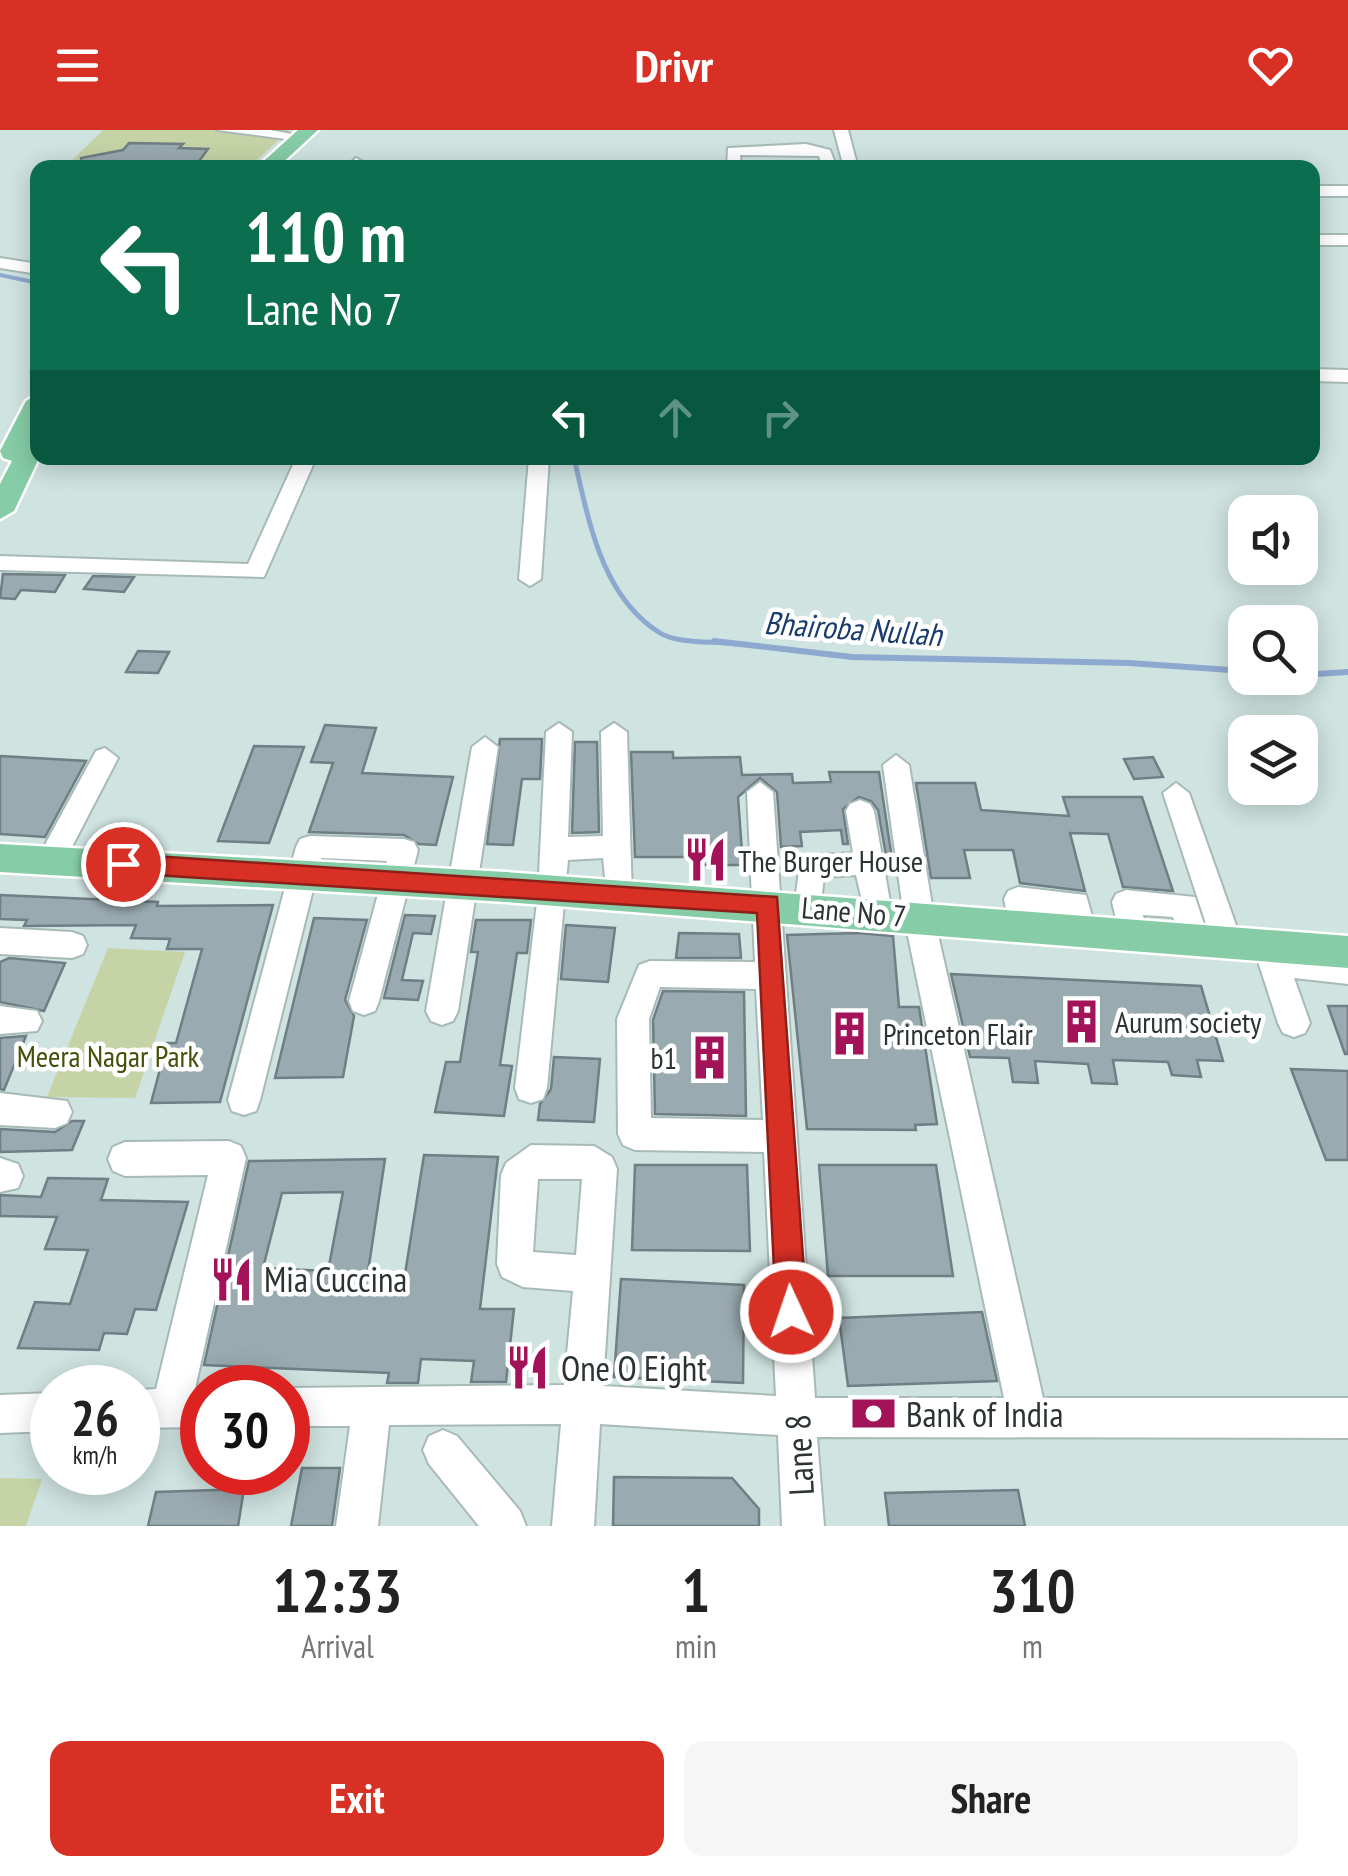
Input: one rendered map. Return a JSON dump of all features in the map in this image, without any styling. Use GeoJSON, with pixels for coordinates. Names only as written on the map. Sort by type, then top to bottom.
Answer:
{"type":"FeatureCollection","features":[{"type":"Feature","properties":{"kind":"main road"},"geometry":{"type":"LineString","coordinates":[[274,160],[309,132]]}},
{"type":"Feature","properties":{"kind":"main road"},"geometry":{"type":"LineString","coordinates":[[283,160],[309,132]]}},
{"type":"Feature","properties":{"kind":"main road"},"geometry":{"type":"LineString","coordinates":[[0,476],[30,417]]}},
{"type":"Feature","properties":{"kind":"main road"},"geometry":{"type":"LineString","coordinates":[[0,511],[30,449]]}},
{"type":"Feature","properties":{"kind":"main road","name":"Lane No 7"},"geometry":{"type":"LineString","coordinates":[[0,858],[303,872],[552,894],[769,904],[1210,941],[1271,954],[1348,952]]}},
{"type":"Feature","properties":{"kind":"street"},"geometry":{"type":"LineString","coordinates":[[224,130],[309,132]]}},
{"type":"Feature","properties":{"kind":"street"},"geometry":{"type":"LineString","coordinates":[[840,130],[849,160]]}},
{"type":"Feature","properties":{"kind":"street"},"geometry":{"type":"LineString","coordinates":[[733,160],[732,151],[806,148],[824,153],[827,160]]}},
{"type":"Feature","properties":{"kind":"street"},"geometry":{"type":"LineString","coordinates":[[1320,191],[1348,190]]}},
{"type":"Feature","properties":{"kind":"street"},"geometry":{"type":"LineString","coordinates":[[1320,240],[1348,240]]}},
{"type":"Feature","properties":{"kind":"street"},"geometry":{"type":"LineString","coordinates":[[0,252],[23,262]]}},
{"type":"Feature","properties":{"kind":"street"},"geometry":{"type":"LineString","coordinates":[[1320,375],[1348,376]]}},
{"type":"Feature","properties":{"kind":"street"},"geometry":{"type":"LineString","coordinates":[[0,564],[256,572],[303,465]]}},
{"type":"Feature","properties":{"kind":"street"},"geometry":{"type":"LineString","coordinates":[[530,579],[538,465]]}},
{"type":"Feature","properties":{"kind":"street"},"geometry":{"type":"LineString","coordinates":[[531,1088],[552,894],[560,732]]}},
{"type":"Feature","properties":{"kind":"street"},"geometry":{"type":"LineString","coordinates":[[614,732],[618,897]]}},
{"type":"Feature","properties":{"kind":"street"},"geometry":{"type":"LineString","coordinates":[[442,1011],[485,747]]}},
{"type":"Feature","properties":{"kind":"street"},"geometry":{"type":"LineString","coordinates":[[51,860],[105,758]]}},
{"type":"Feature","properties":{"kind":"street"},"geometry":{"type":"LineString","coordinates":[[896,766],[919,916],[1027,1414]]}},
{"type":"Feature","properties":{"kind":"street","name":"Lane 8"},"geometry":{"type":"LineString","coordinates":[[760,792],[803,1526]]}},
{"type":"Feature","properties":{"kind":"street"},"geometry":{"type":"LineString","coordinates":[[1176,794],[1210,941]]}},
{"type":"Feature","properties":{"kind":"street"},"geometry":{"type":"LineString","coordinates":[[860,811],[877,913]]}},
{"type":"Feature","properties":{"kind":"street"},"geometry":{"type":"LineString","coordinates":[[554,849],[618,846]]}},
{"type":"Feature","properties":{"kind":"street"},"geometry":{"type":"LineString","coordinates":[[809,908],[810,872],[818,866],[869,863]]}},
{"type":"Feature","properties":{"kind":"street"},"geometry":{"type":"LineString","coordinates":[[244,1100],[303,872]]}},
{"type":"Feature","properties":{"kind":"street"},"geometry":{"type":"LineString","coordinates":[[364,1001],[396,880]]}},
{"type":"Feature","properties":{"kind":"street"},"geometry":{"type":"LineString","coordinates":[[0,940],[72,945]]}},
{"type":"Feature","properties":{"kind":"street"},"geometry":{"type":"LineString","coordinates":[[1271,954],[1348,971]]}},
{"type":"Feature","properties":{"kind":"street"},"geometry":{"type":"LineString","coordinates":[[1271,954],[1294,1023]]}},
{"type":"Feature","properties":{"kind":"street"},"geometry":{"type":"LineString","coordinates":[[773,976],[650,974],[633,1019],[635,1134],[782,1136]]}},
{"type":"Feature","properties":{"kind":"street"},"geometry":{"type":"LineString","coordinates":[[0,1110],[55,1112]]}},
{"type":"Feature","properties":{"kind":"street"},"geometry":{"type":"LineString","coordinates":[[125,1159],[229,1158],[170,1409]]}},
{"type":"Feature","properties":{"kind":"street"},"geometry":{"type":"LineString","coordinates":[[573,1526],[591,1274]]}},
{"type":"Feature","properties":{"kind":"street"},"geometry":{"type":"LineString","coordinates":[[310,1407],[583,1404],[797,1417],[1027,1414],[1348,1418]]}},
{"type":"Feature","properties":{"kind":"street"},"geometry":{"type":"LineString","coordinates":[[357,1526],[372,1406]]}},
{"type":"Feature","properties":{"kind":"street"},"geometry":{"type":"LineString","coordinates":[[0,1414],[30,1413]]}},
{"type":"Feature","properties":{"kind":"street"},"geometry":{"type":"LineString","coordinates":[[444,1450],[505,1526]]}},
{"type":"Feature","properties":{"kind":"green space"},"geometry":{"type":"Polygon","coordinates":[[[103,130],[290,130],[257,160],[72,160],[103,130]]]}},
{"type":"Feature","properties":{"kind":"green space","name":"Meera Nagar Park"},"geometry":{"type":"Polygon","coordinates":[[[108,948],[185,952],[135,1098],[47,1097],[108,948]]]}},
{"type":"Feature","properties":{"kind":"green space"},"geometry":{"type":"Polygon","coordinates":[[[0,1478],[30,1479],[30,1495],[37,1495],[26,1526],[0,1526],[0,1478]]]}},
{"type":"Feature","properties":{"kind":"building"},"geometry":{"type":"Polygon","coordinates":[[[129,143],[183,144],[179,148],[208,149],[200,160],[81,160],[123,150],[129,143]]]}},
{"type":"Feature","properties":{"kind":"building"},"geometry":{"type":"Polygon","coordinates":[[[3,574],[65,575],[55,592],[21,590],[15,599],[0,598],[3,574]]]}},
{"type":"Feature","properties":{"kind":"building"},"geometry":{"type":"Polygon","coordinates":[[[93,576],[134,577],[124,592],[84,589],[93,576]]]}},
{"type":"Feature","properties":{"kind":"building"},"geometry":{"type":"Polygon","coordinates":[[[138,651],[169,652],[158,673],[126,672],[138,651]]]}},
{"type":"Feature","properties":{"kind":"building"},"geometry":{"type":"Polygon","coordinates":[[[325,725],[376,728],[362,773],[453,777],[436,845],[419,844],[404,835],[309,832],[333,763],[311,762],[325,725]]]}},
{"type":"Feature","properties":{"kind":"building"},"geometry":{"type":"Polygon","coordinates":[[[500,739],[542,739],[540,779],[522,779],[513,845],[487,844],[500,739]]]}},
{"type":"Feature","properties":{"kind":"building"},"geometry":{"type":"Polygon","coordinates":[[[575,742],[597,742],[599,832],[572,833],[575,742]]]}},
{"type":"Feature","properties":{"kind":"building"},"geometry":{"type":"Polygon","coordinates":[[[254,746],[304,747],[269,843],[218,841],[254,746]]]}},
{"type":"Feature","properties":{"kind":"building"},"geometry":{"type":"Polygon","coordinates":[[[631,752],[673,752],[673,758],[740,757],[742,775],[792,774],[793,783],[831,782],[829,772],[879,772],[894,872],[889,872],[878,810],[871,801],[859,797],[843,809],[848,844],[843,844],[841,830],[800,832],[802,846],[781,847],[777,792],[760,778],[738,797],[743,865],[697,865],[697,857],[635,857],[631,752]]]}},
{"type":"Feature","properties":{"kind":"building"},"geometry":{"type":"Polygon","coordinates":[[[0,756],[86,761],[45,837],[0,834],[0,756]]]}},
{"type":"Feature","properties":{"kind":"building"},"geometry":{"type":"Polygon","coordinates":[[[1153,757],[1163,777],[1134,779],[1124,759],[1153,757]]]}},
{"type":"Feature","properties":{"kind":"building"},"geometry":{"type":"Polygon","coordinates":[[[916,783],[975,783],[981,810],[1069,816],[1063,797],[1142,797],[1173,891],[1123,887],[1108,834],[1070,833],[1085,891],[1020,883],[1013,850],[964,850],[970,878],[931,878],[916,783]]]}},
{"type":"Feature","properties":{"kind":"building"},"geometry":{"type":"Polygon","coordinates":[[[0,895],[158,902],[157,906],[273,905],[220,1102],[151,1103],[167,1043],[176,1043],[202,949],[167,949],[170,939],[131,938],[136,925],[24,926],[27,920],[0,919],[0,895]]]}},
{"type":"Feature","properties":{"kind":"building"},"geometry":{"type":"Polygon","coordinates":[[[405,915],[435,916],[431,934],[413,933],[402,980],[423,981],[418,1000],[384,998],[405,915]]]}},
{"type":"Feature","properties":{"kind":"building"},"geometry":{"type":"Polygon","coordinates":[[[314,918],[367,920],[345,1000],[354,1016],[343,1077],[275,1078],[314,918]]]}},
{"type":"Feature","properties":{"kind":"building"},"geometry":{"type":"Polygon","coordinates":[[[476,920],[531,920],[527,953],[517,953],[500,1065],[512,1066],[504,1116],[435,1112],[446,1062],[460,1062],[478,952],[471,952],[476,920]]]}},
{"type":"Feature","properties":{"kind":"building"},"geometry":{"type":"Polygon","coordinates":[[[566,925],[615,928],[608,982],[561,979],[566,925]]]}},
{"type":"Feature","properties":{"kind":"building"},"geometry":{"type":"Polygon","coordinates":[[[679,933],[739,934],[741,958],[676,958],[679,933]]]}},
{"type":"Feature","properties":{"kind":"building","name":"Princeton Flair"},"geometry":{"type":"Polygon","coordinates":[[[787,935],[893,936],[899,1007],[919,1007],[937,1124],[915,1125],[916,1130],[807,1129],[787,935]]]}},
{"type":"Feature","properties":{"kind":"building"},"geometry":{"type":"Polygon","coordinates":[[[9,958],[65,963],[44,1011],[0,1002],[0,962],[9,958]]]}},
{"type":"Feature","properties":{"kind":"building","name":"Aurum society"},"geometry":{"type":"Polygon","coordinates":[[[951,974],[1201,986],[1223,1061],[1197,1060],[1201,1077],[1172,1075],[1168,1062],[1113,1060],[1117,1084],[1092,1083],[1088,1064],[1035,1061],[1038,1083],[1013,1082],[1009,1058],[970,1057],[951,974]]]}},
{"type":"Feature","properties":{"kind":"building","name":"b1"},"geometry":{"type":"Polygon","coordinates":[[[663,991],[744,992],[746,1116],[655,1114],[653,1020],[663,991]]]}},
{"type":"Feature","properties":{"kind":"building"},"geometry":{"type":"Polygon","coordinates":[[[1328,1006],[1348,1006],[1348,1054],[1345,1054],[1328,1006]]]}},
{"type":"Feature","properties":{"kind":"building"},"geometry":{"type":"Polygon","coordinates":[[[26,1036],[4,1090],[0,1089],[0,1038],[26,1036]]]}},
{"type":"Feature","properties":{"kind":"building"},"geometry":{"type":"Polygon","coordinates":[[[554,1057],[600,1059],[594,1122],[538,1120],[540,1104],[551,1089],[554,1057]]]}},
{"type":"Feature","properties":{"kind":"building"},"geometry":{"type":"Polygon","coordinates":[[[1291,1069],[1348,1071],[1348,1160],[1326,1160],[1291,1069]]]}},
{"type":"Feature","properties":{"kind":"building"},"geometry":{"type":"Polygon","coordinates":[[[72,1121],[84,1121],[72,1150],[0,1152],[0,1129],[55,1132],[72,1121]]]}},
{"type":"Feature","properties":{"kind":"building"},"geometry":{"type":"Polygon","coordinates":[[[424,1155],[498,1157],[480,1309],[514,1309],[506,1382],[471,1382],[474,1361],[421,1359],[418,1383],[387,1383],[389,1373],[310,1370],[310,1365],[204,1365],[249,1161],[385,1159],[368,1272],[405,1274],[424,1155]],[[343,1192],[282,1193],[263,1268],[328,1271],[343,1192]]]}},
{"type":"Feature","properties":{"kind":"building"},"geometry":{"type":"Polygon","coordinates":[[[635,1165],[747,1165],[750,1251],[632,1250],[635,1165]]]}},
{"type":"Feature","properties":{"kind":"building"},"geometry":{"type":"Polygon","coordinates":[[[819,1165],[936,1165],[953,1276],[828,1276],[819,1165]]]}},
{"type":"Feature","properties":{"kind":"building"},"geometry":{"type":"Polygon","coordinates":[[[48,1178],[108,1179],[101,1200],[188,1202],[156,1310],[135,1309],[127,1334],[104,1333],[99,1350],[18,1348],[35,1302],[70,1304],[88,1250],[45,1249],[57,1217],[0,1216],[0,1195],[41,1197],[48,1178]]]}},
{"type":"Feature","properties":{"kind":"building"},"geometry":{"type":"Polygon","coordinates":[[[621,1279],[744,1285],[743,1383],[614,1377],[621,1279]]]}},
{"type":"Feature","properties":{"kind":"building"},"geometry":{"type":"Polygon","coordinates":[[[982,1312],[997,1381],[848,1386],[839,1318],[982,1312]]]}},
{"type":"Feature","properties":{"kind":"building"},"geometry":{"type":"Polygon","coordinates":[[[310,1468],[340,1468],[332,1526],[291,1526],[297,1495],[310,1495],[310,1468]]]}},
{"type":"Feature","properties":{"kind":"building"},"geometry":{"type":"Polygon","coordinates":[[[614,1477],[732,1478],[759,1509],[759,1526],[613,1526],[614,1477]]]}},
{"type":"Feature","properties":{"kind":"building"},"geometry":{"type":"Polygon","coordinates":[[[1018,1490],[1025,1526],[889,1526],[885,1493],[1018,1490]]]}},
{"type":"Feature","properties":{"kind":"building"},"geometry":{"type":"Polygon","coordinates":[[[160,1492],[243,1495],[238,1526],[148,1526],[155,1495],[160,1492]]]}},
{"type":"Feature","properties":{"kind":"waterway","name":"Bhairoba Nullah"},"geometry":{"type":"LineString","coordinates":[[0,275],[30,281]]}},
{"type":"Feature","properties":{"kind":"waterway","name":"Bhairoba Nullah"},"geometry":{"type":"LineString","coordinates":[[576,465],[600,555],[624,599],[640,617],[667,637],[735,644]]}},
{"type":"Feature","properties":{"kind":"waterway","name":"Bhairoba Nullah"},"geometry":{"type":"LineString","coordinates":[[714,641],[852,657],[1129,663],[1228,670]]}},
{"type":"Feature","properties":{"kind":"waterway","name":"Bhairoba Nullah"},"geometry":{"type":"LineString","coordinates":[[1318,674],[1348,672]]}},
{"type":"Feature","properties":{"kind":"place","name":"The Burger House"},"geometry":{"type":"Point","coordinates":[705,860]}},
{"type":"Feature","properties":{"kind":"place","name":"Aurum society"},"geometry":{"type":"Point","coordinates":[1082,1021]}},
{"type":"Feature","properties":{"kind":"place","name":"Princeton Flair"},"geometry":{"type":"Point","coordinates":[850,1033]}},
{"type":"Feature","properties":{"kind":"place","name":"b1"},"geometry":{"type":"Point","coordinates":[710,1057]}},
{"type":"Feature","properties":{"kind":"place","name":"Mia Cuccina"},"geometry":{"type":"Point","coordinates":[231,1279]}},
{"type":"Feature","properties":{"kind":"place","name":"One O Eight"},"geometry":{"type":"Point","coordinates":[528,1368]}},
{"type":"Feature","properties":{"kind":"place","name":"Bank of India"},"geometry":{"type":"Point","coordinates":[873,1414]}},
{"type":"Feature","properties":{"kind":"route"},"geometry":{"type":"LineString","coordinates":[[123,864],[303,872],[552,894],[769,904],[791,1312]]}}]}
